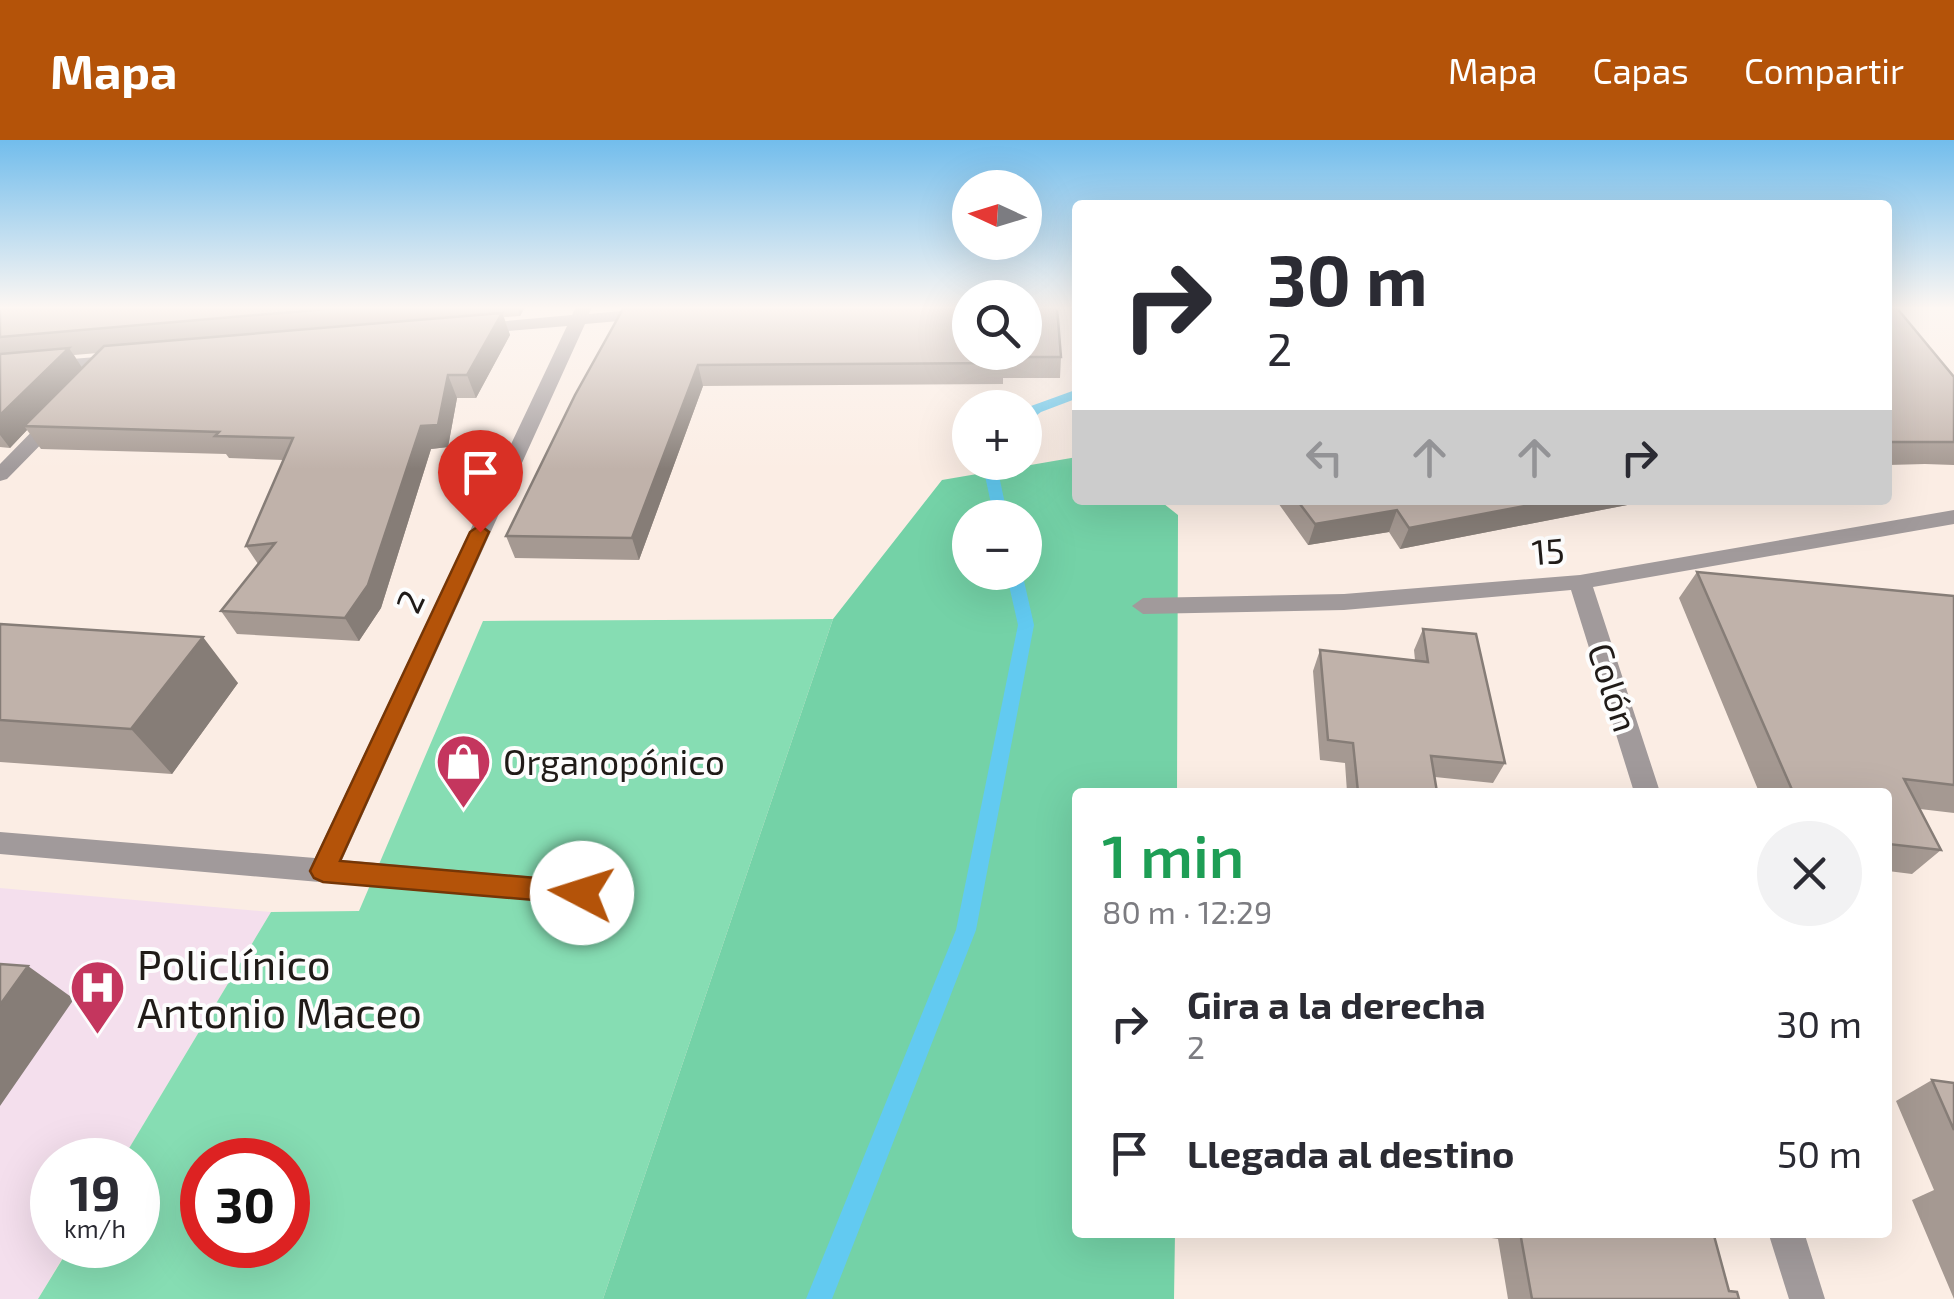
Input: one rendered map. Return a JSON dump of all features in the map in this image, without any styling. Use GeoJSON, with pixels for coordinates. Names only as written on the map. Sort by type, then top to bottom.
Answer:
{"type":"FeatureCollection","features":[{"type":"Feature","properties":{"kind":"street"},"geometry":{"type":"LineString","coordinates":[[0,370],[108,361]]}},
{"type":"Feature","properties":{"kind":"street"},"geometry":{"type":"LineString","coordinates":[[0,475],[81,392],[120,361]]}},
{"type":"Feature","properties":{"kind":"street","name":"2"},"geometry":{"type":"LineString","coordinates":[[323,871],[559,361]]}},
{"type":"Feature","properties":{"kind":"street","name":"15"},"geometry":{"type":"LineString","coordinates":[[1143,606],[1344,602],[1580,582],[1954,518]]}},
{"type":"Feature","properties":{"kind":"street","name":"Colón"},"geometry":{"type":"LineString","coordinates":[[1580,582],[1646,788]]}},
{"type":"Feature","properties":{"kind":"street"},"geometry":{"type":"LineString","coordinates":[[0,843],[582,893]]}},
{"type":"Feature","properties":{"kind":"street"},"geometry":{"type":"LineString","coordinates":[[1788,1238],[1808,1299]]}},
{"type":"Feature","properties":{"kind":"shaded area","name":"Policlínico Antonio Maceo"},"geometry":{"type":"Polygon","coordinates":[[[0,888],[271,912],[135,1138],[30,1138],[30,1268],[56,1268],[38,1299],[0,1299],[0,888]]]}},
{"type":"Feature","properties":{"kind":"green space"},"geometry":{"type":"Polygon","coordinates":[[[1072,458],[1072,505],[1165,505],[1178,515],[1177,788],[1072,788],[1072,1238],[1175,1238],[1174,1299],[603,1299],[833,619],[942,480],[1042,480],[1042,463],[1072,458]]]}},
{"type":"Feature","properties":{"kind":"green space"},"geometry":{"type":"Polygon","coordinates":[[[833,619],[603,1299],[38,1299],[57,1268],[160,1268],[160,1138],[135,1138],[271,912],[359,911],[483,621],[833,619]]]}},
{"type":"Feature","properties":{"kind":"building"},"geometry":{"type":"Polygon","coordinates":[[[0,361],[56,361],[0,415],[0,361]]]}},
{"type":"Feature","properties":{"kind":"building"},"geometry":{"type":"Polygon","coordinates":[[[89,361],[475,361],[467,375],[448,375],[438,425],[421,426],[368,585],[345,618],[221,611],[275,543],[246,546],[293,438],[24,426],[89,361]]]}},
{"type":"Feature","properties":{"kind":"building"},"geometry":{"type":"Polygon","coordinates":[[[594,361],[952,361],[698,365],[632,538],[506,536],[594,361]]]}},
{"type":"Feature","properties":{"kind":"building"},"geometry":{"type":"Polygon","coordinates":[[[1892,361],[1941,361],[1954,377],[1954,442],[1892,442],[1892,361]]]}},
{"type":"Feature","properties":{"kind":"building"},"geometry":{"type":"Polygon","coordinates":[[[1301,505],[1530,505],[1409,528],[1397,510],[1315,524],[1301,505]]]}},
{"type":"Feature","properties":{"kind":"building"},"geometry":{"type":"Polygon","coordinates":[[[1697,572],[1954,596],[1954,785],[1904,779],[1941,850],[1892,844],[1892,788],[1791,788],[1697,572]]]}},
{"type":"Feature","properties":{"kind":"building"},"geometry":{"type":"Polygon","coordinates":[[[0,624],[203,637],[131,729],[0,720],[0,624]]]}},
{"type":"Feature","properties":{"kind":"building"},"geometry":{"type":"Polygon","coordinates":[[[1423,629],[1476,634],[1505,763],[1431,756],[1436,788],[1358,788],[1353,743],[1328,740],[1320,650],[1428,662],[1423,629]]]}},
{"type":"Feature","properties":{"kind":"building"},"geometry":{"type":"Polygon","coordinates":[[[0,964],[28,966],[0,1005],[0,964]]]}},
{"type":"Feature","properties":{"kind":"building"},"geometry":{"type":"Polygon","coordinates":[[[1932,1080],[1954,1083],[1954,1130],[1932,1080]]]}},
{"type":"Feature","properties":{"kind":"building"},"geometry":{"type":"Polygon","coordinates":[[[1521,1238],[1715,1238],[1729,1291],[1737,1292],[1739,1299],[1532,1299],[1521,1238]]]}},
{"type":"Feature","properties":{"kind":"waterway"},"geometry":{"type":"LineString","coordinates":[[1042,407],[1072,395]]}},
{"type":"Feature","properties":{"kind":"waterway"},"geometry":{"type":"LineString","coordinates":[[993,480],[997,500]]}},
{"type":"Feature","properties":{"kind":"waterway"},"geometry":{"type":"LineString","coordinates":[[819,1299],[966,930],[1026,625],[1018,590]]}},
{"type":"Feature","properties":{"kind":"place","name":"Organopónico"},"geometry":{"type":"Point","coordinates":[464,810]}},
{"type":"Feature","properties":{"kind":"place","name":"Policlínico Antonio Maceo"},"geometry":{"type":"Point","coordinates":[98,1036]}},
{"type":"Feature","properties":{"kind":"route"},"geometry":{"type":"LineString","coordinates":[[480,532],[323,871],[582,893]]}}]}
